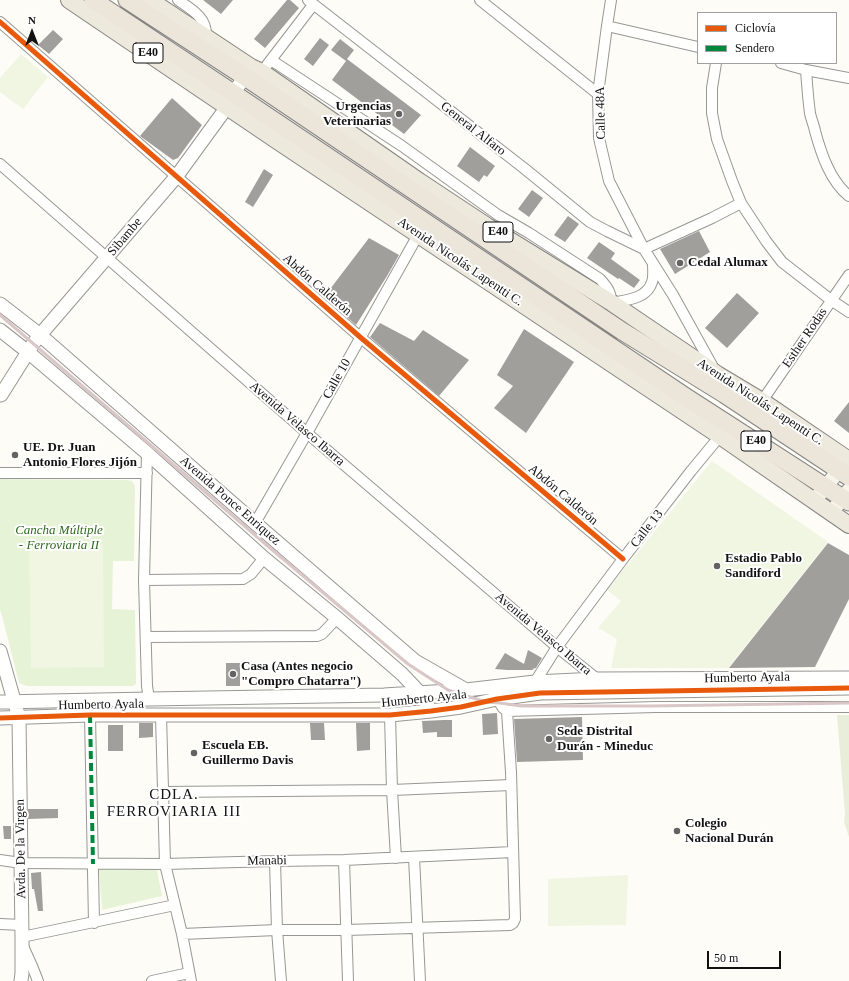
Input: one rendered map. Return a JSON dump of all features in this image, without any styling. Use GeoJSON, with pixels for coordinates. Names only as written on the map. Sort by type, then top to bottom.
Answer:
{"type":"FeatureCollection","features":[{"type":"Feature","properties":{"kind":"highway","name":"Avenida Nicolás Lapentti C."},"geometry":{"type":"LineString","coordinates":[[93,0],[230,100],[680,393],[825,486],[847,496]]}},
{"type":"Feature","properties":{"kind":"highway","name":"Avenida Nicolás Lapentti C."},"geometry":{"type":"LineString","coordinates":[[127,0],[450,208],[622,330],[724,394],[847,465]]}},
{"type":"Feature","properties":{"kind":"main road","name":"Avenida Nicolás Lapentti C."},"geometry":{"type":"LineString","coordinates":[[69,0],[230,100],[418,234],[720,436],[849,525]]}},
{"type":"Feature","properties":{"kind":"main road","name":"Avenida Nicolás Lapentti C."},"geometry":{"type":"LineString","coordinates":[[150,0],[251,67],[266,66],[450,208],[487,226],[612,303],[717,374],[762,401],[847,465]]}},
{"type":"Feature","properties":{"kind":"main road"},"geometry":{"type":"LineString","coordinates":[[814,501],[825,486],[847,465]]}},
{"type":"Feature","properties":{"kind":"main road"},"geometry":{"type":"LineString","coordinates":[[831,513],[847,496]]}},
{"type":"Feature","properties":{"kind":"street"},"geometry":{"type":"LineString","coordinates":[[178,0],[201,18],[206,28],[206,37]]}},
{"type":"Feature","properties":{"kind":"street"},"geometry":{"type":"LineString","coordinates":[[480,0],[598,94]]}},
{"type":"Feature","properties":{"kind":"street","name":"Calle 48A"},"geometry":{"type":"LineString","coordinates":[[611,0],[606,26],[598,94],[599,138],[609,180],[644,249],[673,295],[717,374]]}},
{"type":"Feature","properties":{"kind":"street"},"geometry":{"type":"LineString","coordinates":[[311,2],[266,66],[402,146],[498,215],[529,232],[600,279],[610,293],[612,303],[630,300],[646,292],[652,283],[653,263]]}},
{"type":"Feature","properties":{"kind":"street","name":"General Alfaro"},"geometry":{"type":"LineString","coordinates":[[311,2],[519,164],[590,222],[644,249]]}},
{"type":"Feature","properties":{"kind":"street","name":"Abdón Calderón"},"geometry":{"type":"LineString","coordinates":[[0,22],[360,337],[623,560]]}},
{"type":"Feature","properties":{"kind":"street"},"geometry":{"type":"LineString","coordinates":[[606,26],[697,47]]}},
{"type":"Feature","properties":{"kind":"street"},"geometry":{"type":"LineString","coordinates":[[716,64],[712,88],[712,113],[717,139],[741,204],[782,262],[849,312]]}},
{"type":"Feature","properties":{"kind":"street"},"geometry":{"type":"LineString","coordinates":[[784,64],[849,78]]}},
{"type":"Feature","properties":{"kind":"street"},"geometry":{"type":"LineString","coordinates":[[806,70],[810,114],[820,149],[828,170],[843,192],[849,196]]}},
{"type":"Feature","properties":{"kind":"street","name":"Sibambe"},"geometry":{"type":"LineString","coordinates":[[0,393],[40,335],[176,177],[245,77]]}},
{"type":"Feature","properties":{"kind":"street","name":"Avenida Velasco Ibarra"},"geometry":{"type":"LineString","coordinates":[[0,164],[307,433],[558,648],[597,679]]}},
{"type":"Feature","properties":{"kind":"street"},"geometry":{"type":"LineString","coordinates":[[644,249],[741,204]]}},
{"type":"Feature","properties":{"kind":"street","name":"Calle 10"},"geometry":{"type":"LineString","coordinates":[[255,523],[418,234]]}},
{"type":"Feature","properties":{"kind":"street","name":"Esther Rodas"},"geometry":{"type":"LineString","coordinates":[[762,401],[849,275]]}},
{"type":"Feature","properties":{"kind":"street","name":"Avenida Ponce Enriquez"},"geometry":{"type":"LineString","coordinates":[[0,304],[40,335],[255,523],[416,661],[466,690]]}},
{"type":"Feature","properties":{"kind":"street","name":"Avenida Ponce Enriquez"},"geometry":{"type":"LineString","coordinates":[[0,330],[147,453],[264,558],[402,674],[419,692],[431,711]]}},
{"type":"Feature","properties":{"kind":"street","name":"Calle 13"},"geometry":{"type":"LineString","coordinates":[[535,682],[558,648],[623,560],[691,471],[720,436]]}},
{"type":"Feature","properties":{"kind":"street"},"geometry":{"type":"LineString","coordinates":[[147,453],[144,580],[147,686],[149,698]]}},
{"type":"Feature","properties":{"kind":"street"},"geometry":{"type":"LineString","coordinates":[[0,473],[147,473]]}},
{"type":"Feature","properties":{"kind":"street"},"geometry":{"type":"LineString","coordinates":[[144,580],[243,579],[251,574],[264,558]]}},
{"type":"Feature","properties":{"kind":"street"},"geometry":{"type":"LineString","coordinates":[[146,637],[317,636],[322,634],[337,618]]}},
{"type":"Feature","properties":{"kind":"street","name":"Avda. De la Virgen"},"geometry":{"type":"LineString","coordinates":[[0,651],[19,718],[22,936],[22,973],[20,981]]}},
{"type":"Feature","properties":{"kind":"street","name":"Humberto Ayala"},"geometry":{"type":"LineString","coordinates":[[0,702],[149,698],[384,695],[466,690],[535,682],[597,679],[849,678]]}},
{"type":"Feature","properties":{"kind":"street"},"geometry":{"type":"LineString","coordinates":[[490,687],[497,700],[507,711],[656,707],[849,707]]}},
{"type":"Feature","properties":{"kind":"street","name":"Humberto Ayala"},"geometry":{"type":"LineString","coordinates":[[0,718],[90,715],[390,715],[461,707],[540,693],[849,688]]}},
{"type":"Feature","properties":{"kind":"street"},"geometry":{"type":"LineString","coordinates":[[466,690],[475,704]]}},
{"type":"Feature","properties":{"kind":"street"},"geometry":{"type":"LineString","coordinates":[[182,934],[277,930],[346,930],[510,925],[513,923],[515,919],[507,711]]}},
{"type":"Feature","properties":{"kind":"street"},"geometry":{"type":"LineString","coordinates":[[90,715],[94,923]]}},
{"type":"Feature","properties":{"kind":"street"},"geometry":{"type":"LineString","coordinates":[[152,981],[190,977],[182,934],[165,864],[161,715]]}},
{"type":"Feature","properties":{"kind":"street"},"geometry":{"type":"LineString","coordinates":[[390,715],[396,858]]}},
{"type":"Feature","properties":{"kind":"street"},"geometry":{"type":"LineString","coordinates":[[163,792],[392,790],[511,785]]}},
{"type":"Feature","properties":{"kind":"street","name":"Manabi"},"geometry":{"type":"LineString","coordinates":[[0,860],[20,864],[165,864],[344,860],[513,852]]}},
{"type":"Feature","properties":{"kind":"street"},"geometry":{"type":"LineString","coordinates":[[414,857],[420,981]]}},
{"type":"Feature","properties":{"kind":"street"},"geometry":{"type":"LineString","coordinates":[[344,860],[348,981]]}},
{"type":"Feature","properties":{"kind":"street"},"geometry":{"type":"LineString","coordinates":[[275,861],[277,930],[281,981]]}},
{"type":"Feature","properties":{"kind":"street"},"geometry":{"type":"LineString","coordinates":[[0,924],[22,936],[94,923],[175,905]]}},
{"type":"Feature","properties":{"kind":"street"},"geometry":{"type":"LineString","coordinates":[[22,936],[38,981]]}},
{"type":"Feature","properties":{"kind":"green space"},"geometry":{"type":"Polygon","coordinates":[[[21,54],[48,77],[23,109],[0,92],[0,78],[21,54]]]}},
{"type":"Feature","properties":{"kind":"green space","name":"Estadio Pablo Sandiford"},"geometry":{"type":"Polygon","coordinates":[[[712,461],[828,542],[728,668],[611,668],[617,639],[598,628],[621,601],[607,590],[712,461]]]}},
{"type":"Feature","properties":{"kind":"green space","name":"Cancha Múltiple - Ferroviaria II"},"geometry":{"type":"Polygon","coordinates":[[[0,479],[132,481],[135,486],[134,561],[113,561],[112,609],[135,610],[136,684],[133,686],[27,686],[19,683],[0,611],[0,479]]]}},
{"type":"Feature","properties":{"kind":"green space"},"geometry":{"type":"Polygon","coordinates":[[[29,544],[103,544],[104,667],[31,668],[29,544]]]}},
{"type":"Feature","properties":{"kind":"green space"},"geometry":{"type":"Polygon","coordinates":[[[837,715],[849,715],[849,837],[844,822],[845,814],[837,715]]]}},
{"type":"Feature","properties":{"kind":"green space"},"geometry":{"type":"Polygon","coordinates":[[[156,865],[162,896],[102,910],[99,868],[156,865]]]}},
{"type":"Feature","properties":{"kind":"green space"},"geometry":{"type":"Polygon","coordinates":[[[628,875],[626,925],[548,926],[548,879],[628,875]]]}},
{"type":"Feature","properties":{"kind":"building"},"geometry":{"type":"Polygon","coordinates":[[[203,0],[233,0],[221,14],[203,0]]]}},
{"type":"Feature","properties":{"kind":"building"},"geometry":{"type":"Polygon","coordinates":[[[287,0],[290,0],[299,8],[265,48],[254,39],[287,0]]]}},
{"type":"Feature","properties":{"kind":"building"},"geometry":{"type":"Polygon","coordinates":[[[53,30],[63,39],[49,54],[38,45],[53,30]]]}},
{"type":"Feature","properties":{"kind":"building"},"geometry":{"type":"Polygon","coordinates":[[[320,38],[329,45],[313,66],[304,59],[320,38]]]}},
{"type":"Feature","properties":{"kind":"building"},"geometry":{"type":"Polygon","coordinates":[[[340,39],[354,50],[347,59],[421,115],[404,134],[332,80],[346,61],[331,50],[340,39]]]}},
{"type":"Feature","properties":{"kind":"building"},"geometry":{"type":"Polygon","coordinates":[[[172,98],[202,125],[178,158],[173,160],[140,136],[172,98]]]}},
{"type":"Feature","properties":{"kind":"building"},"geometry":{"type":"Polygon","coordinates":[[[470,147],[495,166],[487,177],[484,175],[479,182],[457,166],[470,147]]]}},
{"type":"Feature","properties":{"kind":"building"},"geometry":{"type":"Polygon","coordinates":[[[264,169],[273,175],[253,207],[245,202],[264,169]]]}},
{"type":"Feature","properties":{"kind":"building"},"geometry":{"type":"Polygon","coordinates":[[[532,190],[543,198],[529,217],[518,209],[532,190]]]}},
{"type":"Feature","properties":{"kind":"building"},"geometry":{"type":"Polygon","coordinates":[[[568,216],[579,224],[565,242],[554,235],[568,216]]]}},
{"type":"Feature","properties":{"kind":"building","name":"Cedal Alumax"},"geometry":{"type":"Polygon","coordinates":[[[699,231],[710,252],[675,274],[660,249],[699,231]]]}},
{"type":"Feature","properties":{"kind":"building"},"geometry":{"type":"Polygon","coordinates":[[[369,238],[399,255],[356,325],[324,297],[369,238]]]}},
{"type":"Feature","properties":{"kind":"building"},"geometry":{"type":"Polygon","coordinates":[[[599,242],[615,253],[611,259],[640,280],[634,288],[587,258],[599,242]]]}},
{"type":"Feature","properties":{"kind":"building"},"geometry":{"type":"Polygon","coordinates":[[[737,293],[759,313],[727,348],[705,328],[737,293]]]}},
{"type":"Feature","properties":{"kind":"building"},"geometry":{"type":"Polygon","coordinates":[[[380,323],[414,341],[423,330],[469,360],[439,396],[370,337],[380,323]]]}},
{"type":"Feature","properties":{"kind":"building"},"geometry":{"type":"Polygon","coordinates":[[[524,329],[574,362],[526,433],[494,408],[513,386],[497,375],[524,329]]]}},
{"type":"Feature","properties":{"kind":"building"},"geometry":{"type":"Polygon","coordinates":[[[849,402],[849,433],[834,421],[849,402]]]}},
{"type":"Feature","properties":{"kind":"building"},"geometry":{"type":"Polygon","coordinates":[[[828,543],[849,555],[849,599],[815,667],[729,668],[828,543]]]}},
{"type":"Feature","properties":{"kind":"building"},"geometry":{"type":"Polygon","coordinates":[[[528,650],[542,658],[536,668],[532,669],[534,670],[495,669],[505,653],[524,664],[528,650]]]}},
{"type":"Feature","properties":{"kind":"building","name":"Casa (Antes negocio \"Compro Chatarra\")"},"geometry":{"type":"Polygon","coordinates":[[[226,663],[240,663],[240,686],[226,686],[226,663]]]}},
{"type":"Feature","properties":{"kind":"building"},"geometry":{"type":"Polygon","coordinates":[[[497,713],[498,734],[483,735],[482,714],[497,713]]]}},
{"type":"Feature","properties":{"kind":"building","name":"Sede Distrital Durán - Mineduc"},"geometry":{"type":"Polygon","coordinates":[[[582,717],[583,760],[517,762],[514,719],[582,717]]]}},
{"type":"Feature","properties":{"kind":"building"},"geometry":{"type":"Polygon","coordinates":[[[452,720],[452,737],[437,737],[437,732],[423,733],[422,721],[452,720]]]}},
{"type":"Feature","properties":{"kind":"building"},"geometry":{"type":"Polygon","coordinates":[[[139,723],[153,723],[153,737],[139,738],[139,723]]]}},
{"type":"Feature","properties":{"kind":"building"},"geometry":{"type":"Polygon","coordinates":[[[310,723],[324,723],[325,740],[311,740],[310,723]]]}},
{"type":"Feature","properties":{"kind":"building"},"geometry":{"type":"Polygon","coordinates":[[[356,723],[370,723],[370,750],[357,751],[356,723]]]}},
{"type":"Feature","properties":{"kind":"building"},"geometry":{"type":"Polygon","coordinates":[[[108,725],[123,725],[123,751],[108,751],[108,725]]]}},
{"type":"Feature","properties":{"kind":"building"},"geometry":{"type":"Polygon","coordinates":[[[28,809],[58,809],[58,818],[28,819],[28,809]]]}},
{"type":"Feature","properties":{"kind":"building"},"geometry":{"type":"Polygon","coordinates":[[[3,826],[11,826],[11,839],[4,839],[3,826]]]}},
{"type":"Feature","properties":{"kind":"building"},"geometry":{"type":"Polygon","coordinates":[[[41,872],[43,911],[38,911],[34,889],[32,889],[31,873],[41,872]]]}},
{"type":"Feature","properties":{"kind":"railway"},"geometry":{"type":"LineString","coordinates":[[0,315],[270,548],[408,664],[448,690],[486,702],[521,706],[849,703]]}},
{"type":"Feature","properties":{"kind":"marked path"},"geometry":{"type":"LineString","coordinates":[[90,715],[93,864]]}},
{"type":"Feature","properties":{"kind":"cycle path"},"geometry":{"type":"LineString","coordinates":[[0,22],[360,337],[623,559]]}},
{"type":"Feature","properties":{"kind":"cycle path"},"geometry":{"type":"LineString","coordinates":[[0,718],[90,715],[390,715],[461,707],[497,699],[540,693],[849,688]]}},
{"type":"Feature","properties":{"kind":"place","name":"Urgencias Veterinarias"},"geometry":{"type":"Point","coordinates":[399,114]}},
{"type":"Feature","properties":{"kind":"place","name":"Cedal Alumax"},"geometry":{"type":"Point","coordinates":[680,263]}},
{"type":"Feature","properties":{"kind":"place","name":"UE. Dr. Juan Antonio Flores Jijón"},"geometry":{"type":"Point","coordinates":[15,455]}},
{"type":"Feature","properties":{"kind":"place","name":"Estadio Pablo Sandiford"},"geometry":{"type":"Point","coordinates":[717,566]}},
{"type":"Feature","properties":{"kind":"place","name":"Casa (Antes negocio \"Compro Chatarra\")"},"geometry":{"type":"Point","coordinates":[233,674]}},
{"type":"Feature","properties":{"kind":"place","name":"Sede Distrital Durán - Mineduc"},"geometry":{"type":"Point","coordinates":[549,739]}},
{"type":"Feature","properties":{"kind":"place","name":"Escuela EB. Guillermo Davis"},"geometry":{"type":"Point","coordinates":[194,753]}},
{"type":"Feature","properties":{"kind":"place","name":"Colegio Nacional Durán"},"geometry":{"type":"Point","coordinates":[677,831]}},
{"type":"Feature","properties":{"kind":"district","name":"CDLA. FERROVIARIA III"},"geometry":{"type":"Point","coordinates":[174,804]}}]}
